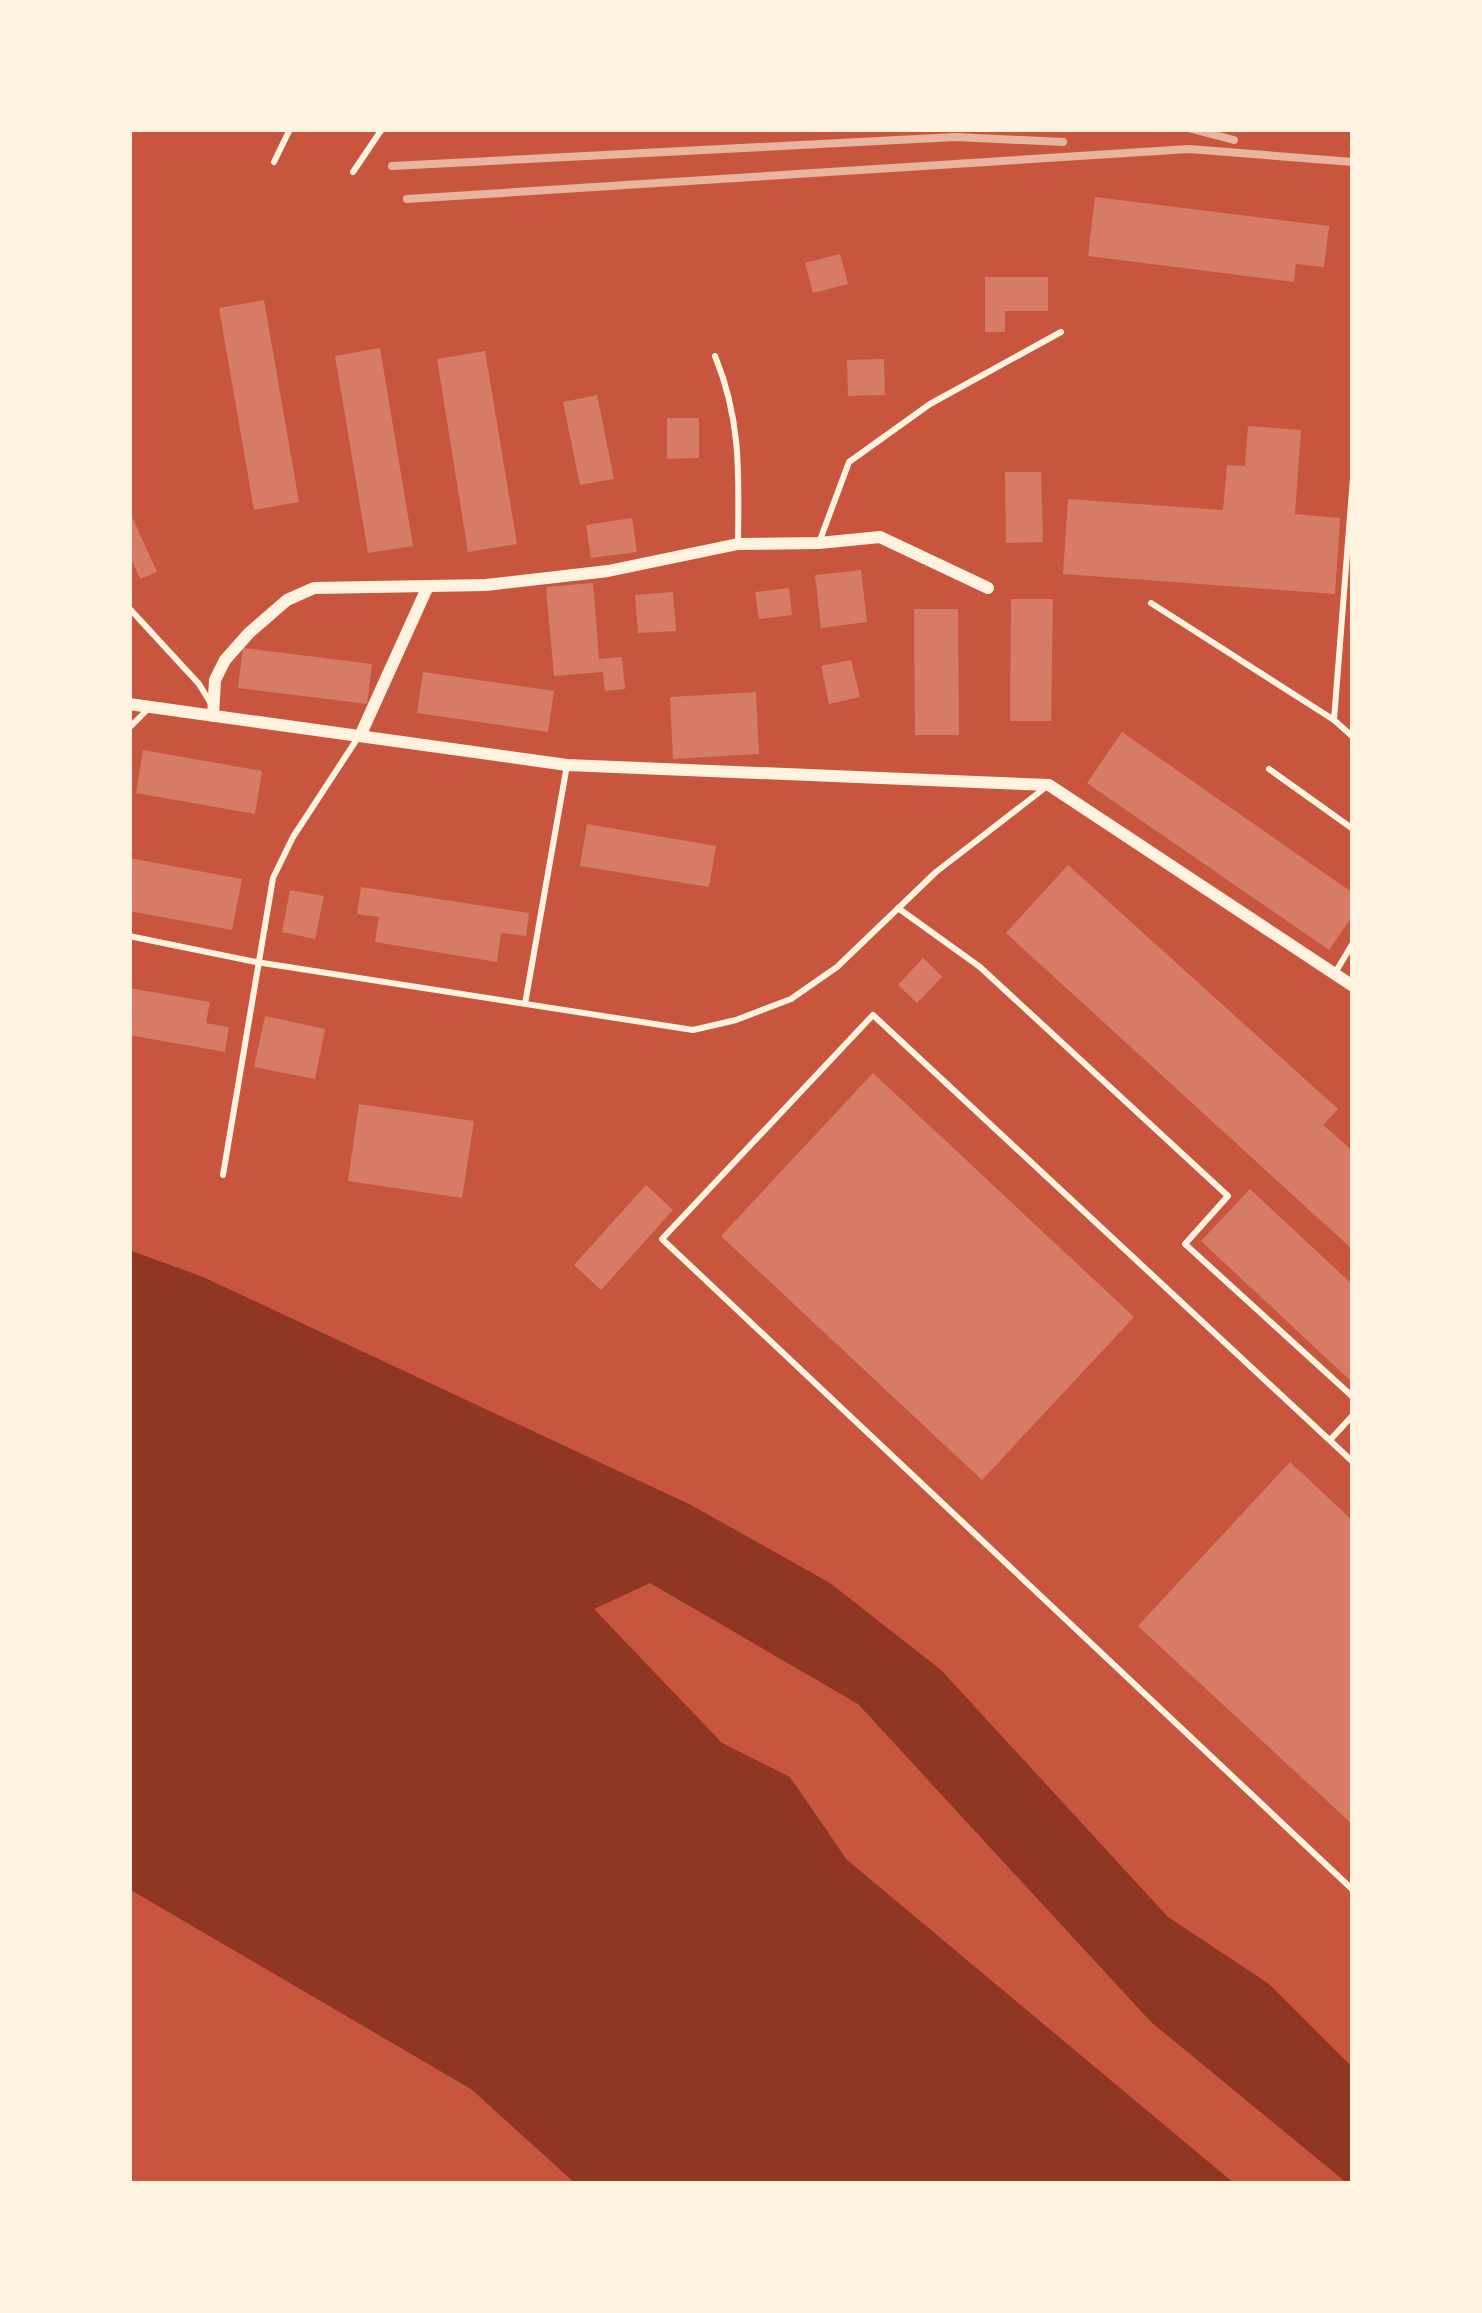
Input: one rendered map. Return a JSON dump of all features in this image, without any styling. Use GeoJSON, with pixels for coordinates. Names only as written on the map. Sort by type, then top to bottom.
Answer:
{"type":"FeatureCollection","features":[{"type":"Feature","properties":{"kind":"street"},"geometry":{"type":"LineString","coordinates":[[213,710],[214,680],[225,660],[287,600],[314,588],[486,586],[608,571],[738,544],[880,537],[988,588]]}},
{"type":"Feature","properties":{"kind":"street"},"geometry":{"type":"LineString","coordinates":[[359,736],[428,586]]}},
{"type":"Feature","properties":{"kind":"street"},"geometry":{"type":"LineString","coordinates":[[129,704],[148,709],[213,710],[567,765],[1048,785],[1353,986]]}},
{"type":"Feature","properties":{"kind":"lane"},"geometry":{"type":"LineString","coordinates":[[274,162],[290,129]]}},
{"type":"Feature","properties":{"kind":"lane"},"geometry":{"type":"LineString","coordinates":[[353,172],[382,129]]}},
{"type":"Feature","properties":{"kind":"lane"},"geometry":{"type":"LineString","coordinates":[[819,543],[849,462],[930,404],[1061,332]]}},
{"type":"Feature","properties":{"kind":"lane"},"geometry":{"type":"LineString","coordinates":[[715,356],[732,397],[739,461],[738,544]]}},
{"type":"Feature","properties":{"kind":"lane"},"geometry":{"type":"LineString","coordinates":[[1334,720],[1353,478]]}},
{"type":"Feature","properties":{"kind":"lane"},"geometry":{"type":"LineString","coordinates":[[1150,603],[1334,720],[1353,737]]}},
{"type":"Feature","properties":{"kind":"lane"},"geometry":{"type":"LineString","coordinates":[[129,608],[199,684],[213,710]]}},
{"type":"Feature","properties":{"kind":"lane"},"geometry":{"type":"LineString","coordinates":[[129,728],[148,709]]}},
{"type":"Feature","properties":{"kind":"lane"},"geometry":{"type":"LineString","coordinates":[[223,1175],[272,878],[359,736]]}},
{"type":"Feature","properties":{"kind":"lane"},"geometry":{"type":"LineString","coordinates":[[525,1005],[567,765]]}},
{"type":"Feature","properties":{"kind":"lane"},"geometry":{"type":"LineString","coordinates":[[1269,769],[1353,829]]}},
{"type":"Feature","properties":{"kind":"lane"},"geometry":{"type":"LineString","coordinates":[[129,936],[256,962],[693,1030],[791,999],[837,967],[936,872],[1048,785]]}},
{"type":"Feature","properties":{"kind":"lane"},"geometry":{"type":"LineString","coordinates":[[898,908],[980,968],[1228,1196],[1185,1244],[1353,1397]]}},
{"type":"Feature","properties":{"kind":"lane"},"geometry":{"type":"LineString","coordinates":[[1335,973],[1353,943]]}},
{"type":"Feature","properties":{"kind":"lane"},"geometry":{"type":"LineString","coordinates":[[1353,1462],[873,1015],[662,1239],[1353,1889]]}},
{"type":"Feature","properties":{"kind":"lane"},"geometry":{"type":"LineString","coordinates":[[1330,1440],[1353,1415]]}},
{"type":"Feature","properties":{"kind":"shaded area"},"geometry":{"type":"Polygon","coordinates":[[[129,1250],[203,1277],[691,1505],[830,1583],[941,1670],[1168,1917],[1269,1984],[1353,2068],[1353,2184],[1151,2022],[858,1704],[650,1583],[594,1609],[722,1743],[790,1777],[847,1860],[1235,2184],[576,2184],[471,2089],[129,1889],[129,1250]]]}},
{"type":"Feature","properties":{"kind":"building"},"geometry":{"type":"Polygon","coordinates":[[[1095,197],[1329,226],[1324,267],[1296,264],[1294,282],[1088,256],[1095,197]]]}},
{"type":"Feature","properties":{"kind":"building"},"geometry":{"type":"Polygon","coordinates":[[[840,254],[848,284],[813,293],[805,263],[840,254]]]}},
{"type":"Feature","properties":{"kind":"building"},"geometry":{"type":"Polygon","coordinates":[[[985,277],[1048,277],[1048,311],[1005,311],[1005,332],[985,332],[985,277]]]}},
{"type":"Feature","properties":{"kind":"building"},"geometry":{"type":"Polygon","coordinates":[[[264,300],[299,502],[254,510],[219,308],[264,300]]]}},
{"type":"Feature","properties":{"kind":"building"},"geometry":{"type":"Polygon","coordinates":[[[380,348],[413,546],[368,553],[335,356],[380,348]]]}},
{"type":"Feature","properties":{"kind":"building"},"geometry":{"type":"Polygon","coordinates":[[[485,351],[517,544],[468,552],[437,359],[485,351]]]}},
{"type":"Feature","properties":{"kind":"building"},"geometry":{"type":"Polygon","coordinates":[[[884,359],[885,395],[848,396],[847,360],[884,359]]]}},
{"type":"Feature","properties":{"kind":"building"},"geometry":{"type":"Polygon","coordinates":[[[597,395],[614,479],[580,485],[563,402],[597,395]]]}},
{"type":"Feature","properties":{"kind":"building"},"geometry":{"type":"Polygon","coordinates":[[[667,418],[699,418],[699,458],[667,459],[667,418]]]}},
{"type":"Feature","properties":{"kind":"building"},"geometry":{"type":"Polygon","coordinates":[[[1248,426],[1301,430],[1295,514],[1340,518],[1335,594],[1063,574],[1068,499],[1223,510],[1227,465],[1245,466],[1248,426]]]}},
{"type":"Feature","properties":{"kind":"building"},"geometry":{"type":"Polygon","coordinates":[[[1005,472],[1041,472],[1043,542],[1006,543],[1005,472]]]}},
{"type":"Feature","properties":{"kind":"building"},"geometry":{"type":"Polygon","coordinates":[[[129,510],[157,572],[140,579],[129,554],[129,510]]]}},
{"type":"Feature","properties":{"kind":"building"},"geometry":{"type":"Polygon","coordinates":[[[632,518],[637,552],[591,558],[586,525],[632,518]]]}},
{"type":"Feature","properties":{"kind":"building"},"geometry":{"type":"Polygon","coordinates":[[[861,570],[867,622],[821,628],[815,575],[861,570]]]}},
{"type":"Feature","properties":{"kind":"building"},"geometry":{"type":"Polygon","coordinates":[[[593,583],[599,659],[622,657],[625,689],[605,691],[603,672],[554,676],[546,587],[593,583]]]}},
{"type":"Feature","properties":{"kind":"building"},"geometry":{"type":"Polygon","coordinates":[[[789,588],[792,615],[759,619],[755,592],[789,588]]]}},
{"type":"Feature","properties":{"kind":"building"},"geometry":{"type":"Polygon","coordinates":[[[673,592],[676,631],[638,633],[635,595],[673,592]]]}},
{"type":"Feature","properties":{"kind":"building"},"geometry":{"type":"Polygon","coordinates":[[[1011,599],[1053,599],[1051,721],[1010,721],[1011,599]]]}},
{"type":"Feature","properties":{"kind":"building"},"geometry":{"type":"Polygon","coordinates":[[[914,609],[958,609],[959,735],[915,735],[914,609]]]}},
{"type":"Feature","properties":{"kind":"building"},"geometry":{"type":"Polygon","coordinates":[[[243,648],[372,664],[367,704],[238,688],[243,648]]]}},
{"type":"Feature","properties":{"kind":"building"},"geometry":{"type":"Polygon","coordinates":[[[851,660],[860,697],[829,704],[821,666],[851,660]]]}},
{"type":"Feature","properties":{"kind":"building"},"geometry":{"type":"Polygon","coordinates":[[[423,672],[554,691],[548,732],[417,713],[423,672]]]}},
{"type":"Feature","properties":{"kind":"building"},"geometry":{"type":"Polygon","coordinates":[[[756,692],[759,754],[673,759],[670,697],[756,692]]]}},
{"type":"Feature","properties":{"kind":"building"},"geometry":{"type":"Polygon","coordinates":[[[1122,732],[1353,893],[1353,915],[1329,950],[1087,783],[1122,732]]]}},
{"type":"Feature","properties":{"kind":"building"},"geometry":{"type":"Polygon","coordinates":[[[143,750],[262,771],[255,814],[136,793],[143,750]]]}},
{"type":"Feature","properties":{"kind":"building"},"geometry":{"type":"Polygon","coordinates":[[[587,824],[716,846],[709,887],[580,866],[587,824]]]}},
{"type":"Feature","properties":{"kind":"building"},"geometry":{"type":"Polygon","coordinates":[[[129,858],[242,879],[232,930],[129,911],[129,858]]]}},
{"type":"Feature","properties":{"kind":"building"},"geometry":{"type":"Polygon","coordinates":[[[1068,865],[1338,1109],[1323,1125],[1353,1151],[1353,1250],[1006,933],[1068,865]]]}},
{"type":"Feature","properties":{"kind":"building"},"geometry":{"type":"Polygon","coordinates":[[[361,887],[529,913],[526,936],[501,933],[497,962],[375,942],[379,917],[357,914],[361,887]]]}},
{"type":"Feature","properties":{"kind":"building"},"geometry":{"type":"Polygon","coordinates":[[[290,890],[324,896],[315,939],[282,932],[290,890]]]}},
{"type":"Feature","properties":{"kind":"building"},"geometry":{"type":"Polygon","coordinates":[[[923,958],[942,977],[917,1003],[898,985],[923,958]]]}},
{"type":"Feature","properties":{"kind":"building"},"geometry":{"type":"Polygon","coordinates":[[[129,988],[210,1002],[206,1023],[229,1027],[225,1052],[129,1035],[129,988]]]}},
{"type":"Feature","properties":{"kind":"building"},"geometry":{"type":"Polygon","coordinates":[[[265,1016],[325,1029],[315,1079],[254,1067],[265,1016]]]}},
{"type":"Feature","properties":{"kind":"building"},"geometry":{"type":"Polygon","coordinates":[[[873,1073],[1134,1317],[982,1480],[721,1236],[873,1073]]]}},
{"type":"Feature","properties":{"kind":"building"},"geometry":{"type":"Polygon","coordinates":[[[359,1104],[474,1121],[462,1198],[348,1181],[359,1104]]]}},
{"type":"Feature","properties":{"kind":"building"},"geometry":{"type":"Polygon","coordinates":[[[646,1185],[673,1210],[601,1290],[574,1265],[646,1185]]]}},
{"type":"Feature","properties":{"kind":"building"},"geometry":{"type":"Polygon","coordinates":[[[1250,1189],[1353,1285],[1353,1383],[1201,1241],[1250,1189]]]}},
{"type":"Feature","properties":{"kind":"building"},"geometry":{"type":"Polygon","coordinates":[[[1290,1462],[1353,1521],[1353,1825],[1138,1626],[1290,1462]]]}},
{"type":"Feature","properties":{"kind":"railway"},"geometry":{"type":"LineString","coordinates":[[1192,129],[1234,140]]}},
{"type":"Feature","properties":{"kind":"railway"},"geometry":{"type":"LineString","coordinates":[[392,166],[956,137],[1063,142]]}},
{"type":"Feature","properties":{"kind":"railway"},"geometry":{"type":"LineString","coordinates":[[407,199],[1189,149],[1353,162]]}}]}
